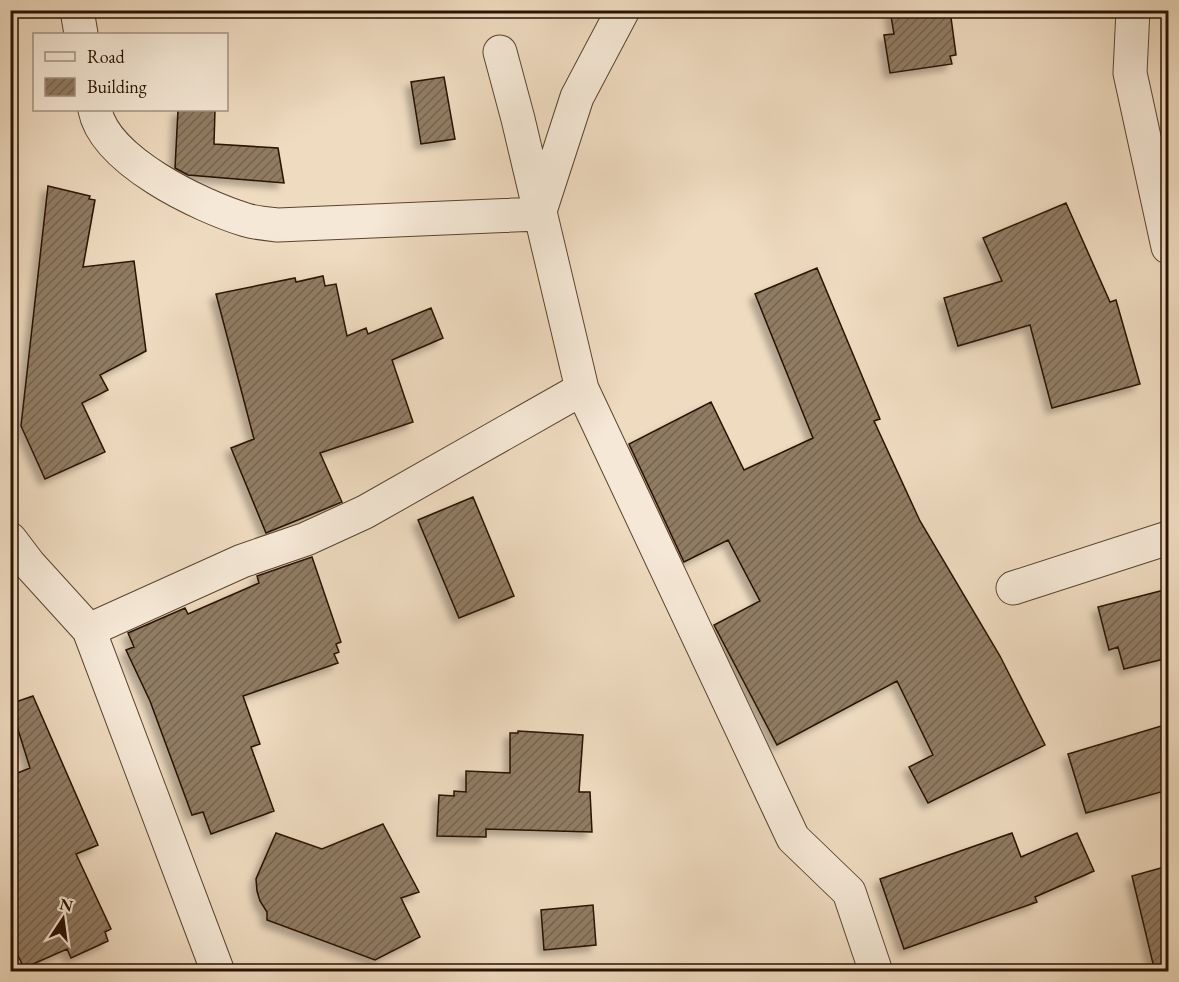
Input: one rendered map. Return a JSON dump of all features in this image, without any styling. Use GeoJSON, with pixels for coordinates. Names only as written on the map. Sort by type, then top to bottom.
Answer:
{"type":"FeatureCollection","features":[{"type":"Feature","properties":{"kind":"street"},"geometry":{"type":"LineString","coordinates":[[77,10],[81,33]]}},
{"type":"Feature","properties":{"kind":"street"},"geometry":{"type":"LineString","coordinates":[[539,214],[577,97],[623,10]]}},
{"type":"Feature","properties":{"kind":"street"},"geometry":{"type":"LineString","coordinates":[[1133,10],[1130,74],[1160,174],[1168,247]]}},
{"type":"Feature","properties":{"kind":"street"},"geometry":{"type":"LineString","coordinates":[[500,52],[582,389],[793,838],[849,892],[876,972]]}},
{"type":"Feature","properties":{"kind":"street"},"geometry":{"type":"LineString","coordinates":[[95,111],[102,129],[118,150],[144,170],[196,199],[247,220],[278,225],[539,214]]}},
{"type":"Feature","properties":{"kind":"street"},"geometry":{"type":"LineString","coordinates":[[89,630],[242,561],[306,539],[365,512],[582,389]]}},
{"type":"Feature","properties":{"kind":"street"},"geometry":{"type":"LineString","coordinates":[[1013,588],[1168,538]]}},
{"type":"Feature","properties":{"kind":"street"},"geometry":{"type":"LineString","coordinates":[[10,539],[29,564],[89,630],[218,972]]}},
{"type":"Feature","properties":{"kind":"building"},"geometry":{"type":"Polygon","coordinates":[[[890,10],[950,10],[956,55],[950,56],[952,64],[890,73],[884,35],[894,34],[890,10]]]}},
{"type":"Feature","properties":{"kind":"building"},"geometry":{"type":"Polygon","coordinates":[[[444,77],[455,139],[421,144],[411,82],[444,77]]]}},
{"type":"Feature","properties":{"kind":"building"},"geometry":{"type":"Polygon","coordinates":[[[178,111],[215,111],[214,144],[278,148],[284,183],[188,175],[175,168],[178,111]]]}},
{"type":"Feature","properties":{"kind":"building"},"geometry":{"type":"Polygon","coordinates":[[[48,186],[90,196],[89,199],[95,200],[83,267],[134,261],[146,351],[100,375],[108,390],[82,403],[105,452],[45,479],[21,426],[48,186]]]}},
{"type":"Feature","properties":{"kind":"building"},"geometry":{"type":"Polygon","coordinates":[[[1066,203],[1110,302],[1116,300],[1140,384],[1052,408],[1030,325],[958,346],[944,298],[1002,281],[983,238],[1066,203]]]}},
{"type":"Feature","properties":{"kind":"building"},"geometry":{"type":"Polygon","coordinates":[[[817,268],[880,419],[874,421],[920,521],[1000,656],[1045,745],[928,803],[909,767],[933,755],[897,681],[777,745],[714,625],[760,601],[728,540],[684,562],[629,444],[711,402],[744,470],[813,438],[755,294],[817,268]]]}},
{"type":"Feature","properties":{"kind":"building"},"geometry":{"type":"Polygon","coordinates":[[[323,276],[325,286],[336,284],[347,336],[366,328],[368,334],[431,308],[443,338],[392,360],[413,422],[320,453],[342,502],[266,533],[231,448],[254,439],[216,294],[295,278],[296,282],[323,276]]]}},
{"type":"Feature","properties":{"kind":"building"},"geometry":{"type":"Polygon","coordinates":[[[473,497],[514,596],[459,618],[418,520],[473,497]]]}},
{"type":"Feature","properties":{"kind":"building"},"geometry":{"type":"Polygon","coordinates":[[[312,557],[341,642],[336,644],[339,652],[334,654],[338,663],[243,696],[260,744],[251,747],[274,811],[211,834],[203,812],[192,815],[150,701],[126,650],[134,647],[128,633],[185,608],[188,614],[259,583],[257,576],[312,557]]]}},
{"type":"Feature","properties":{"kind":"building"},"geometry":{"type":"Polygon","coordinates":[[[1168,589],[1168,658],[1124,669],[1118,647],[1109,650],[1098,607],[1168,589]]]}},
{"type":"Feature","properties":{"kind":"building"},"geometry":{"type":"Polygon","coordinates":[[[33,696],[98,845],[76,854],[111,929],[105,932],[108,941],[71,958],[67,949],[24,968],[10,939],[10,776],[30,768],[10,704],[33,696]]]}},
{"type":"Feature","properties":{"kind":"building"},"geometry":{"type":"Polygon","coordinates":[[[1168,724],[1168,790],[1086,813],[1068,754],[1168,724]]]}},
{"type":"Feature","properties":{"kind":"building"},"geometry":{"type":"Polygon","coordinates":[[[518,731],[583,735],[579,792],[590,792],[592,832],[486,829],[486,837],[437,836],[439,795],[454,796],[454,791],[466,792],[466,771],[510,773],[510,733],[518,733],[518,731]]]}},
{"type":"Feature","properties":{"kind":"building"},"geometry":{"type":"Polygon","coordinates":[[[383,824],[419,892],[401,898],[420,937],[375,960],[267,920],[267,912],[257,891],[256,879],[276,833],[322,849],[383,824]]]}},
{"type":"Feature","properties":{"kind":"building"},"geometry":{"type":"Polygon","coordinates":[[[1012,833],[1021,857],[1077,833],[1094,871],[1035,897],[1037,902],[904,949],[880,879],[1012,833]]]}},
{"type":"Feature","properties":{"kind":"building"},"geometry":{"type":"Polygon","coordinates":[[[1168,866],[1168,971],[1155,972],[1132,876],[1168,866]]]}},
{"type":"Feature","properties":{"kind":"building"},"geometry":{"type":"Polygon","coordinates":[[[593,905],[596,945],[544,950],[541,910],[593,905]]]}}]}
